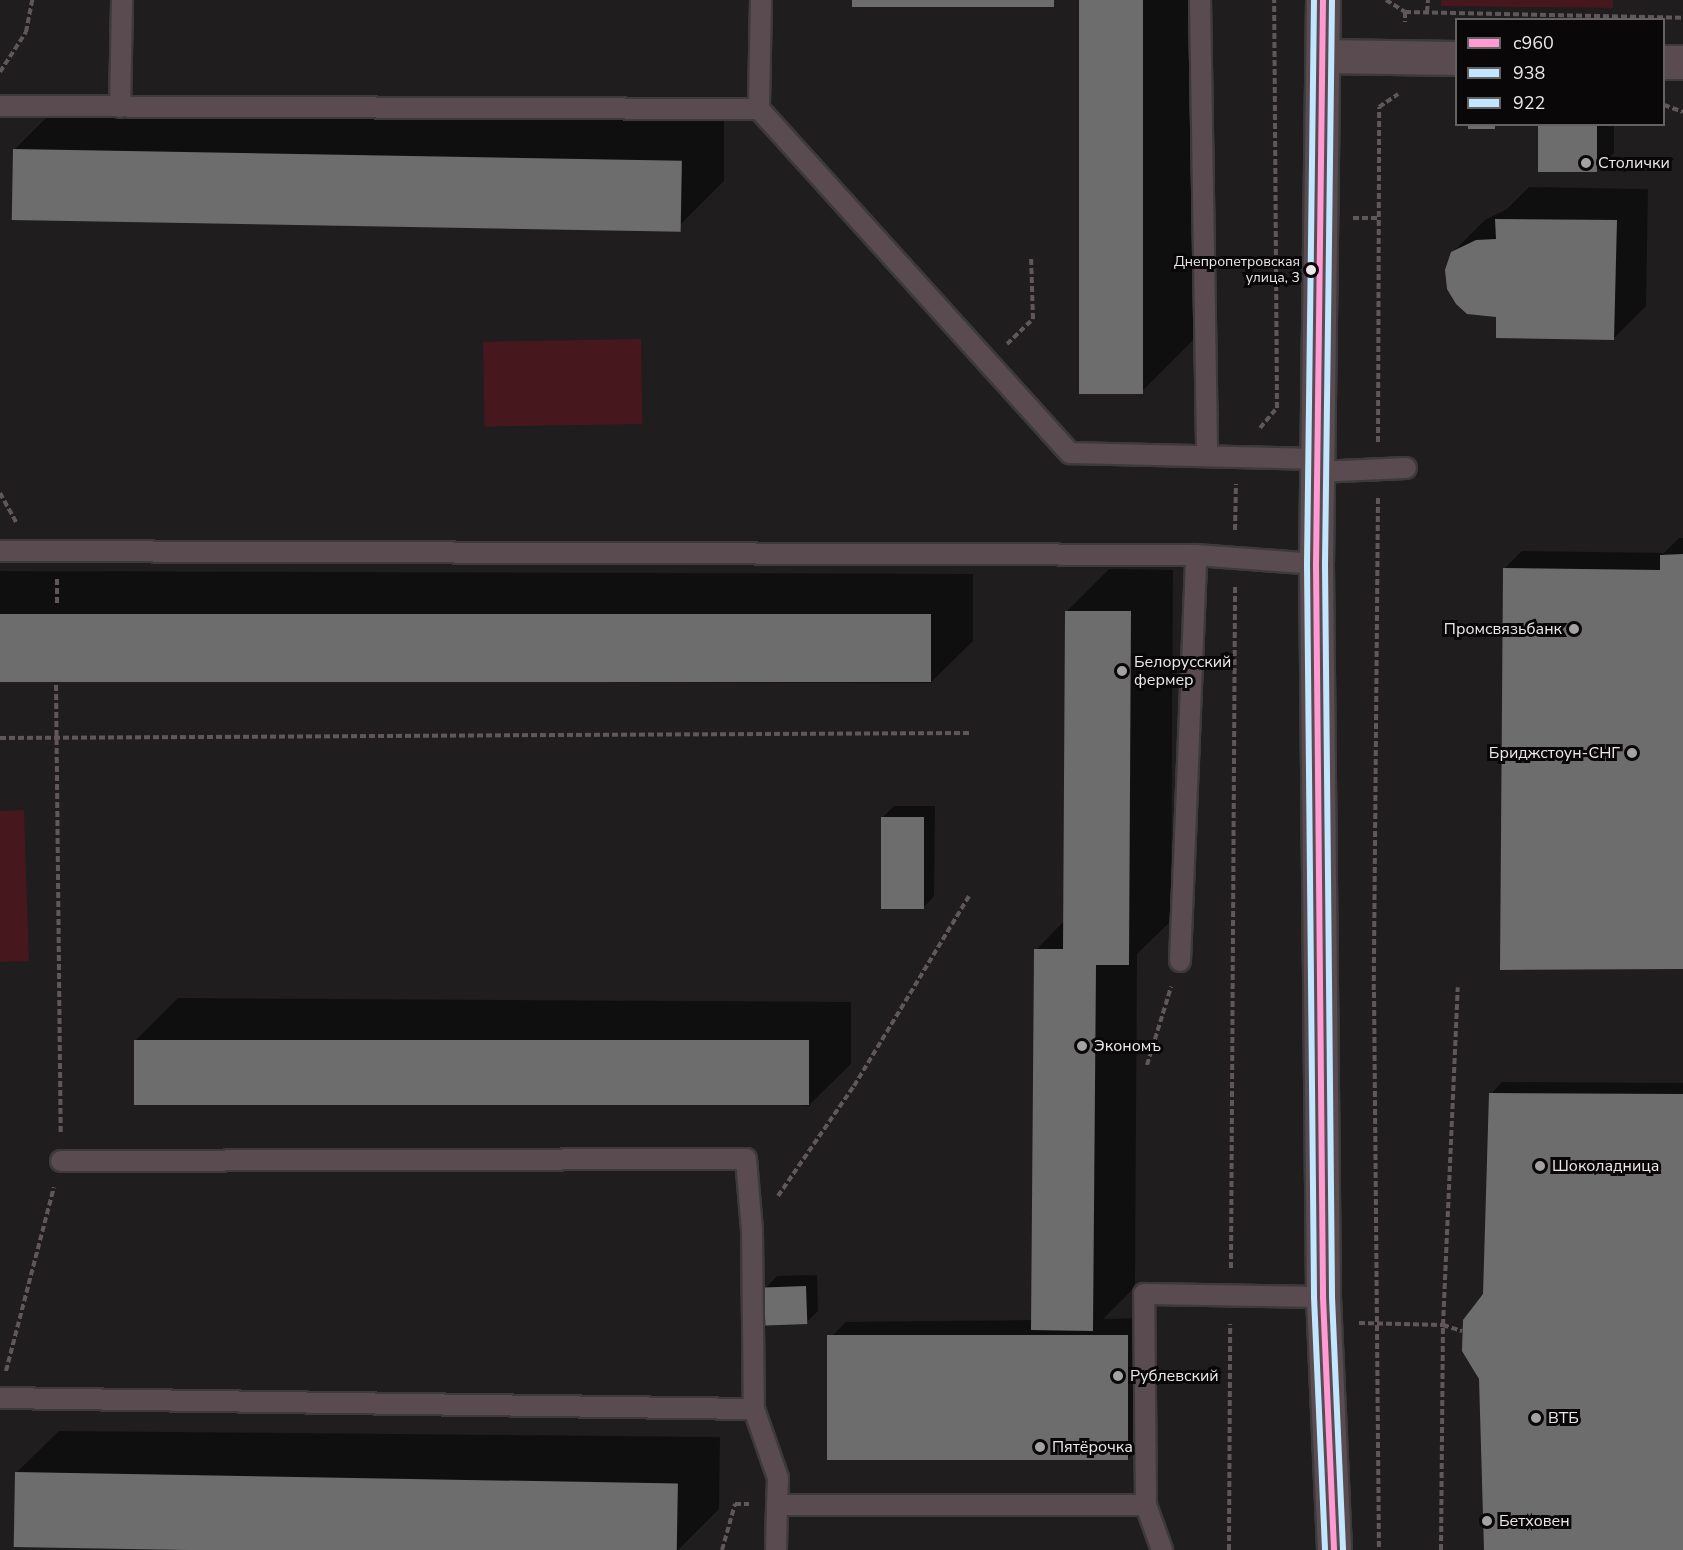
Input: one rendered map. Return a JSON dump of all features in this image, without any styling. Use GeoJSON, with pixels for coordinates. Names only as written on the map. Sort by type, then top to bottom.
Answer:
{"type":"FeatureCollection","features":[{"type":"Feature","properties":{"kind":"street"},"geometry":{"type":"LineString","coordinates":[[1323,0],[1316,564],[1324,1309],[1334,1550]]}},
{"type":"Feature","properties":{"kind":"street"},"geometry":{"type":"LineString","coordinates":[[1323,56],[1455,58]]}},
{"type":"Feature","properties":{"kind":"street"},"geometry":{"type":"LineString","coordinates":[[1665,62],[1683,62]]}},
{"type":"Feature","properties":{"kind":"lane"},"geometry":{"type":"LineString","coordinates":[[120,107],[122,0]]}},
{"type":"Feature","properties":{"kind":"lane"},"geometry":{"type":"LineString","coordinates":[[761,0],[759,109],[1070,453],[1236,457],[1378,469],[1406,468]]}},
{"type":"Feature","properties":{"kind":"lane"},"geometry":{"type":"LineString","coordinates":[[1200,0],[1207,456]]}},
{"type":"Feature","properties":{"kind":"lane"},"geometry":{"type":"LineString","coordinates":[[0,106],[759,109]]}},
{"type":"Feature","properties":{"kind":"lane"},"geometry":{"type":"LineString","coordinates":[[0,551],[1196,555],[1316,564]]}},
{"type":"Feature","properties":{"kind":"lane"},"geometry":{"type":"LineString","coordinates":[[1180,961],[1196,555]]}},
{"type":"Feature","properties":{"kind":"lane"},"geometry":{"type":"LineString","coordinates":[[61,1161],[746,1159],[752,1230],[754,1409],[778,1478],[776,1550]]}},
{"type":"Feature","properties":{"kind":"lane"},"geometry":{"type":"LineString","coordinates":[[1162,1550],[1146,1505],[1144,1294],[1231,1296],[1324,1309]]}},
{"type":"Feature","properties":{"kind":"lane"},"geometry":{"type":"LineString","coordinates":[[1,1391],[754,1409]]}},
{"type":"Feature","properties":{"kind":"lane"},"geometry":{"type":"LineString","coordinates":[[777,1505],[1146,1505]]}},
{"type":"Feature","properties":{"kind":"path"},"geometry":{"type":"LineString","coordinates":[[0,72],[26,32],[32,0]]}},
{"type":"Feature","properties":{"kind":"path"},"geometry":{"type":"LineString","coordinates":[[1229,1550],[1236,457],[1277,408],[1274,0]]}},
{"type":"Feature","properties":{"kind":"path"},"geometry":{"type":"LineString","coordinates":[[1386,0],[1405,12],[1683,18]]}},
{"type":"Feature","properties":{"kind":"path"},"geometry":{"type":"LineString","coordinates":[[1427,12],[1428,0]]}},
{"type":"Feature","properties":{"kind":"path"},"geometry":{"type":"LineString","coordinates":[[1379,1550],[1374,992],[1378,107],[1407,87],[1405,12]]}},
{"type":"Feature","properties":{"kind":"path"},"geometry":{"type":"LineString","coordinates":[[1665,105],[1683,112]]}},
{"type":"Feature","properties":{"kind":"path"},"geometry":{"type":"LineString","coordinates":[[988,362],[1033,318],[1031,257]]}},
{"type":"Feature","properties":{"kind":"path"},"geometry":{"type":"LineString","coordinates":[[1,1391],[61,1161],[56,685]]}},
{"type":"Feature","properties":{"kind":"path"},"geometry":{"type":"LineString","coordinates":[[0,738],[971,733]]}},
{"type":"Feature","properties":{"kind":"path"},"geometry":{"type":"LineString","coordinates":[[752,1230],[814,1148],[855,1086],[969,896]]}},
{"type":"Feature","properties":{"kind":"path"},"geometry":{"type":"LineString","coordinates":[[1147,1065],[1180,961]]}},
{"type":"Feature","properties":{"kind":"path"},"geometry":{"type":"LineString","coordinates":[[1441,1550],[1443,1325],[1458,987]]}},
{"type":"Feature","properties":{"kind":"path"},"geometry":{"type":"LineString","coordinates":[[1324,1309],[1377,1323],[1443,1325],[1462,1331]]}},
{"type":"Feature","properties":{"kind":"path"},"geometry":{"type":"LineString","coordinates":[[722,1550],[735,1504],[777,1505]]}},
{"type":"Feature","properties":{"kind":"shaded area"},"geometry":{"type":"Polygon","coordinates":[[[1441,0],[1613,0],[1613,8],[1441,6],[1441,0]]]}},
{"type":"Feature","properties":{"kind":"shaded area"},"geometry":{"type":"Polygon","coordinates":[[[641,339],[642,424],[485,427],[483,342],[641,339]]]}},
{"type":"Feature","properties":{"kind":"shaded area"},"geometry":{"type":"Polygon","coordinates":[[[24,810],[29,961],[0,962],[0,811],[24,810]]]}},
{"type":"Feature","properties":{"kind":"building"},"geometry":{"type":"Polygon","coordinates":[[[852,0],[1054,0],[1054,7],[852,7],[852,0]]]}},
{"type":"Feature","properties":{"kind":"building"},"geometry":{"type":"Polygon","coordinates":[[[1079,0],[1143,0],[1143,394],[1079,394],[1079,0]]]}},
{"type":"Feature","properties":{"kind":"building"},"geometry":{"type":"Polygon","coordinates":[[[1468,126],[1495,126],[1495,129],[1468,129],[1468,126]]]}},
{"type":"Feature","properties":{"kind":"building"},"geometry":{"type":"Polygon","coordinates":[[[1538,126],[1597,126],[1597,172],[1538,172],[1538,126]]]}},
{"type":"Feature","properties":{"kind":"building"},"geometry":{"type":"Polygon","coordinates":[[[13,149],[682,161],[681,232],[12,220],[13,149]]]}},
{"type":"Feature","properties":{"kind":"building"},"geometry":{"type":"Polygon","coordinates":[[[1495,219],[1617,220],[1614,340],[1496,338],[1496,317],[1467,314],[1456,304],[1447,289],[1445,270],[1451,252],[1476,240],[1496,239],[1495,219]]]}},
{"type":"Feature","properties":{"kind":"building"},"geometry":{"type":"Polygon","coordinates":[[[1683,554],[1683,969],[1500,970],[1503,568],[1660,570],[1660,555],[1683,554]]]}},
{"type":"Feature","properties":{"kind":"building"},"geometry":{"type":"Polygon","coordinates":[[[1065,611],[1131,611],[1129,965],[1096,965],[1093,1331],[1031,1330],[1034,949],[1063,949],[1065,611]]]}},
{"type":"Feature","properties":{"kind":"building"},"geometry":{"type":"Polygon","coordinates":[[[0,614],[931,614],[931,682],[0,682],[0,614]]]}},
{"type":"Feature","properties":{"kind":"building"},"geometry":{"type":"Polygon","coordinates":[[[881,817],[924,817],[924,909],[881,909],[881,817]]]}},
{"type":"Feature","properties":{"kind":"building"},"geometry":{"type":"Polygon","coordinates":[[[134,1040],[809,1040],[809,1105],[134,1105],[134,1040]]]}},
{"type":"Feature","properties":{"kind":"building"},"geometry":{"type":"Polygon","coordinates":[[[1489,1093],[1683,1094],[1683,1550],[1484,1550],[1479,1379],[1462,1351],[1463,1320],[1483,1294],[1489,1093]]]}},
{"type":"Feature","properties":{"kind":"building"},"geometry":{"type":"Polygon","coordinates":[[[806,1286],[807,1324],[765,1325],[764,1287],[806,1286]]]}},
{"type":"Feature","properties":{"kind":"building"},"geometry":{"type":"Polygon","coordinates":[[[827,1335],[1128,1335],[1128,1460],[827,1460],[827,1335]]]}},
{"type":"Feature","properties":{"kind":"building"},"geometry":{"type":"Polygon","coordinates":[[[15,1472],[678,1484],[677,1550],[186,1550],[14,1547],[15,1472]]]}},
{"type":"Feature","properties":{"kind":"transit line","name":"938"},"geometry":{"type":"LineString","coordinates":[[1314,0],[1307,564],[1314,1297],[1325,1550]]}},
{"type":"Feature","properties":{"kind":"transit line","name":"с960"},"geometry":{"type":"LineString","coordinates":[[1323,0],[1316,564],[1323,1297],[1334,1550]]}},
{"type":"Feature","properties":{"kind":"transit line","name":"922"},"geometry":{"type":"LineString","coordinates":[[1332,0],[1325,564],[1332,1297],[1343,1550]]}},
{"type":"Feature","properties":{"kind":"place","name":"Столички"},"geometry":{"type":"Point","coordinates":[1586,163]}},
{"type":"Feature","properties":{"kind":"place","name":"Днепропетровская улица, 3"},"geometry":{"type":"Point","coordinates":[1311,270]}},
{"type":"Feature","properties":{"kind":"place","name":"Промсвязьбанк"},"geometry":{"type":"Point","coordinates":[1574,629]}},
{"type":"Feature","properties":{"kind":"place","name":"Белорусский фермер"},"geometry":{"type":"Point","coordinates":[1122,671]}},
{"type":"Feature","properties":{"kind":"place","name":"Бриджстоун-СНГ"},"geometry":{"type":"Point","coordinates":[1632,753]}},
{"type":"Feature","properties":{"kind":"place","name":"Экономъ"},"geometry":{"type":"Point","coordinates":[1082,1046]}},
{"type":"Feature","properties":{"kind":"place","name":"Шоколадница"},"geometry":{"type":"Point","coordinates":[1540,1166]}},
{"type":"Feature","properties":{"kind":"place","name":"Рублевский"},"geometry":{"type":"Point","coordinates":[1118,1376]}},
{"type":"Feature","properties":{"kind":"place","name":"ВТБ"},"geometry":{"type":"Point","coordinates":[1536,1418]}},
{"type":"Feature","properties":{"kind":"place","name":"Пятёрочка"},"geometry":{"type":"Point","coordinates":[1040,1447]}},
{"type":"Feature","properties":{"kind":"place","name":"Бетховен"},"geometry":{"type":"Point","coordinates":[1487,1521]}}]}
